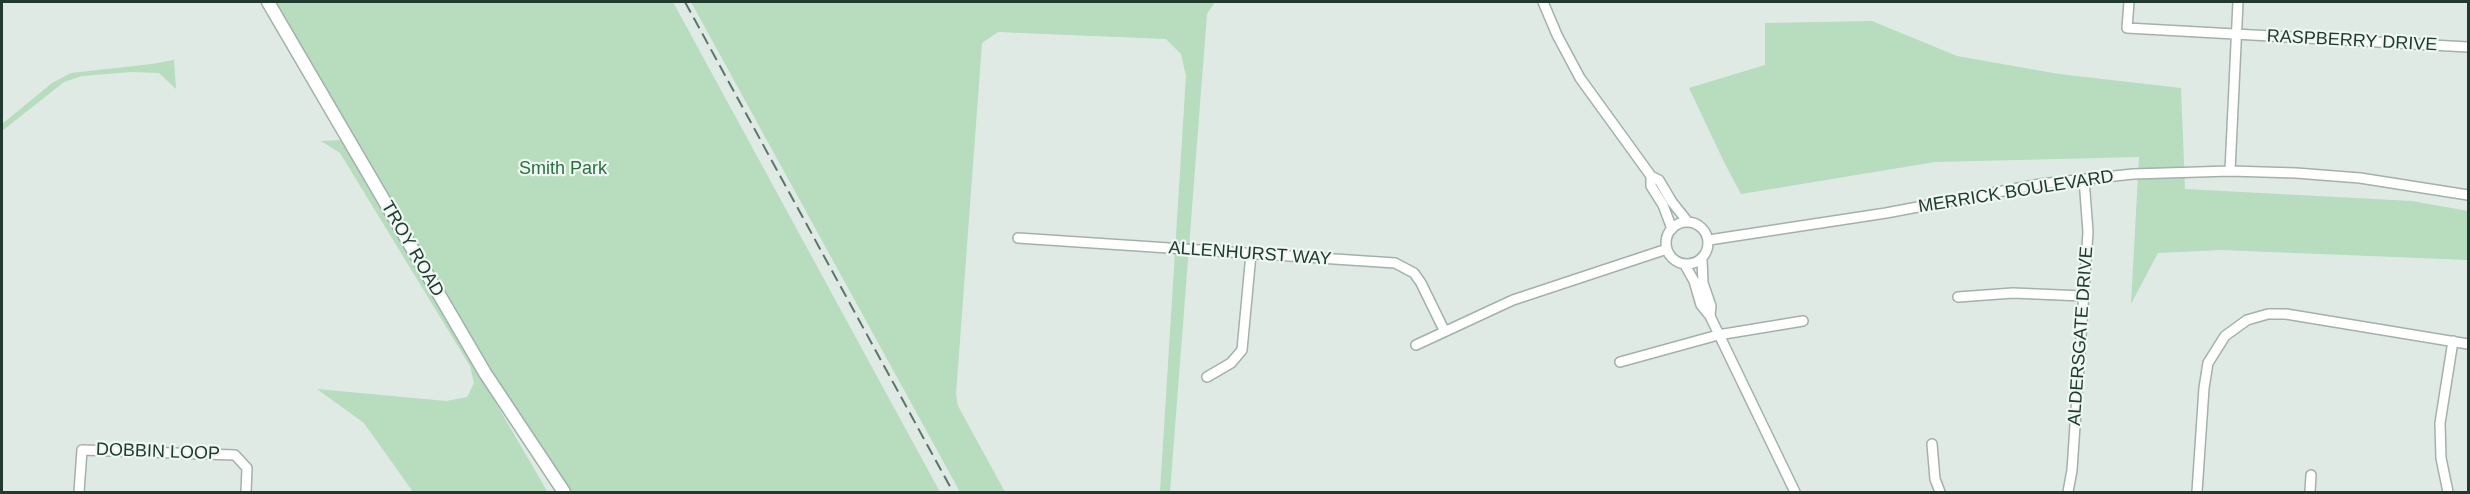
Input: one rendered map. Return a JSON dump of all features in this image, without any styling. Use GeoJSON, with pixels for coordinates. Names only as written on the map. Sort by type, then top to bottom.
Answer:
{"type":"FeatureCollection","features":[{"type":"Feature","properties":{"kind":"street","name":"TROY ROAD"},"geometry":{"type":"LineString","coordinates":[[268,2],[473,352],[564,492]]}},
{"type":"Feature","properties":{"kind":"street"},"geometry":{"type":"LineString","coordinates":[[1543,2],[1557,35],[1580,78],[1651,176],[1659,180],[1672,202],[1688,222]]}},
{"type":"Feature","properties":{"kind":"street","name":"RASPBERRY DRIVE"},"geometry":{"type":"LineString","coordinates":[[2129,2],[2127,28],[2469,47]]}},
{"type":"Feature","properties":{"kind":"street"},"geometry":{"type":"LineString","coordinates":[[2230,171],[2238,2]]}},
{"type":"Feature","properties":{"kind":"street","name":"MERRICK BOULEVARD"},"geometry":{"type":"LineString","coordinates":[[1708,240],[2084,179],[2230,171],[2296,173],[2360,178],[2469,195]]}},
{"type":"Feature","properties":{"kind":"street"},"geometry":{"type":"LineString","coordinates":[[1651,176],[1652,186],[1663,205],[1672,229]]}},
{"type":"Feature","properties":{"kind":"street","name":"ALDERSGATE DRIVE"},"geometry":{"type":"LineString","coordinates":[[2068,492],[2072,470],[2088,232],[2084,179]]}},
{"type":"Feature","properties":{"kind":"street"},"geometry":{"type":"LineString","coordinates":[[1685,265],[1694,264],[1702,259],[1708,250],[1708,240],[1702,227],[1688,222],[1679,223],[1672,229],[1666,240],[1666,249],[1672,258],[1685,265],[1694,282],[1701,305],[1710,316],[1796,492]]}},
{"type":"Feature","properties":{"kind":"street","name":"ALLENHURST WAY"},"geometry":{"type":"LineString","coordinates":[[1018,238],[1395,263],[1406,267],[1421,283],[1444,330]]}},
{"type":"Feature","properties":{"kind":"street"},"geometry":{"type":"LineString","coordinates":[[1416,345],[1444,330],[1513,300],[1666,249]]}},
{"type":"Feature","properties":{"kind":"street"},"geometry":{"type":"LineString","coordinates":[[1207,377],[1231,363],[1242,350],[1251,254]]}},
{"type":"Feature","properties":{"kind":"street"},"geometry":{"type":"LineString","coordinates":[[1702,259],[1703,283],[1711,306],[1710,316]]}},
{"type":"Feature","properties":{"kind":"street"},"geometry":{"type":"LineString","coordinates":[[1958,297],[2030,292],[2083,296]]}},
{"type":"Feature","properties":{"kind":"street"},"geometry":{"type":"LineString","coordinates":[[2197,492],[2206,369],[2219,343],[2236,327],[2258,316],[2286,314],[2469,344]]}},
{"type":"Feature","properties":{"kind":"street"},"geometry":{"type":"LineString","coordinates":[[1620,362],[1718,335],[1803,321]]}},
{"type":"Feature","properties":{"kind":"street"},"geometry":{"type":"LineString","coordinates":[[2448,492],[2441,458],[2440,423],[2453,341]]}},
{"type":"Feature","properties":{"kind":"street"},"geometry":{"type":"LineString","coordinates":[[1932,444],[1935,479],[1940,492]]}},
{"type":"Feature","properties":{"kind":"street","name":"DOBBIN LOOP"},"geometry":{"type":"LineString","coordinates":[[79,492],[82,450],[235,455],[247,468],[246,492]]}},
{"type":"Feature","properties":{"kind":"street"},"geometry":{"type":"LineString","coordinates":[[2310,492],[2311,475]]}},
{"type":"Feature","properties":{"kind":"green space","name":"Smith Park"},"geometry":{"type":"Polygon","coordinates":[[[274,2],[673,2],[940,492],[569,492],[515,414],[274,2]]]}},
{"type":"Feature","properties":{"kind":"green space"},"geometry":{"type":"Polygon","coordinates":[[[691,2],[1215,2],[1207,14],[1170,492],[1160,492],[1186,76],[1181,54],[1166,39],[998,32],[982,43],[956,394],[958,406],[1005,492],[960,492],[691,2]]]}},
{"type":"Feature","properties":{"kind":"green space"},"geometry":{"type":"Polygon","coordinates":[[[1872,21],[1957,56],[2059,74],[2181,88],[2185,189],[2412,201],[2468,211],[2468,260],[2222,250],[2158,253],[2131,304],[2139,157],[1935,162],[1741,194],[1689,88],[1765,65],[1765,23],[1872,21]]]}},
{"type":"Feature","properties":{"kind":"green space"},"geometry":{"type":"Polygon","coordinates":[[[174,60],[176,89],[159,73],[131,72],[82,76],[64,82],[2,131],[2,124],[52,83],[71,73],[174,60]]]}},
{"type":"Feature","properties":{"kind":"green space"},"geometry":{"type":"Polygon","coordinates":[[[343,140],[547,491],[413,492],[364,423],[317,389],[446,401],[467,397],[474,383],[470,366],[340,153],[321,141],[343,140]]]}},
{"type":"Feature","properties":{"kind":"railway"},"geometry":{"type":"LineString","coordinates":[[685,2],[953,492]]}}]}
